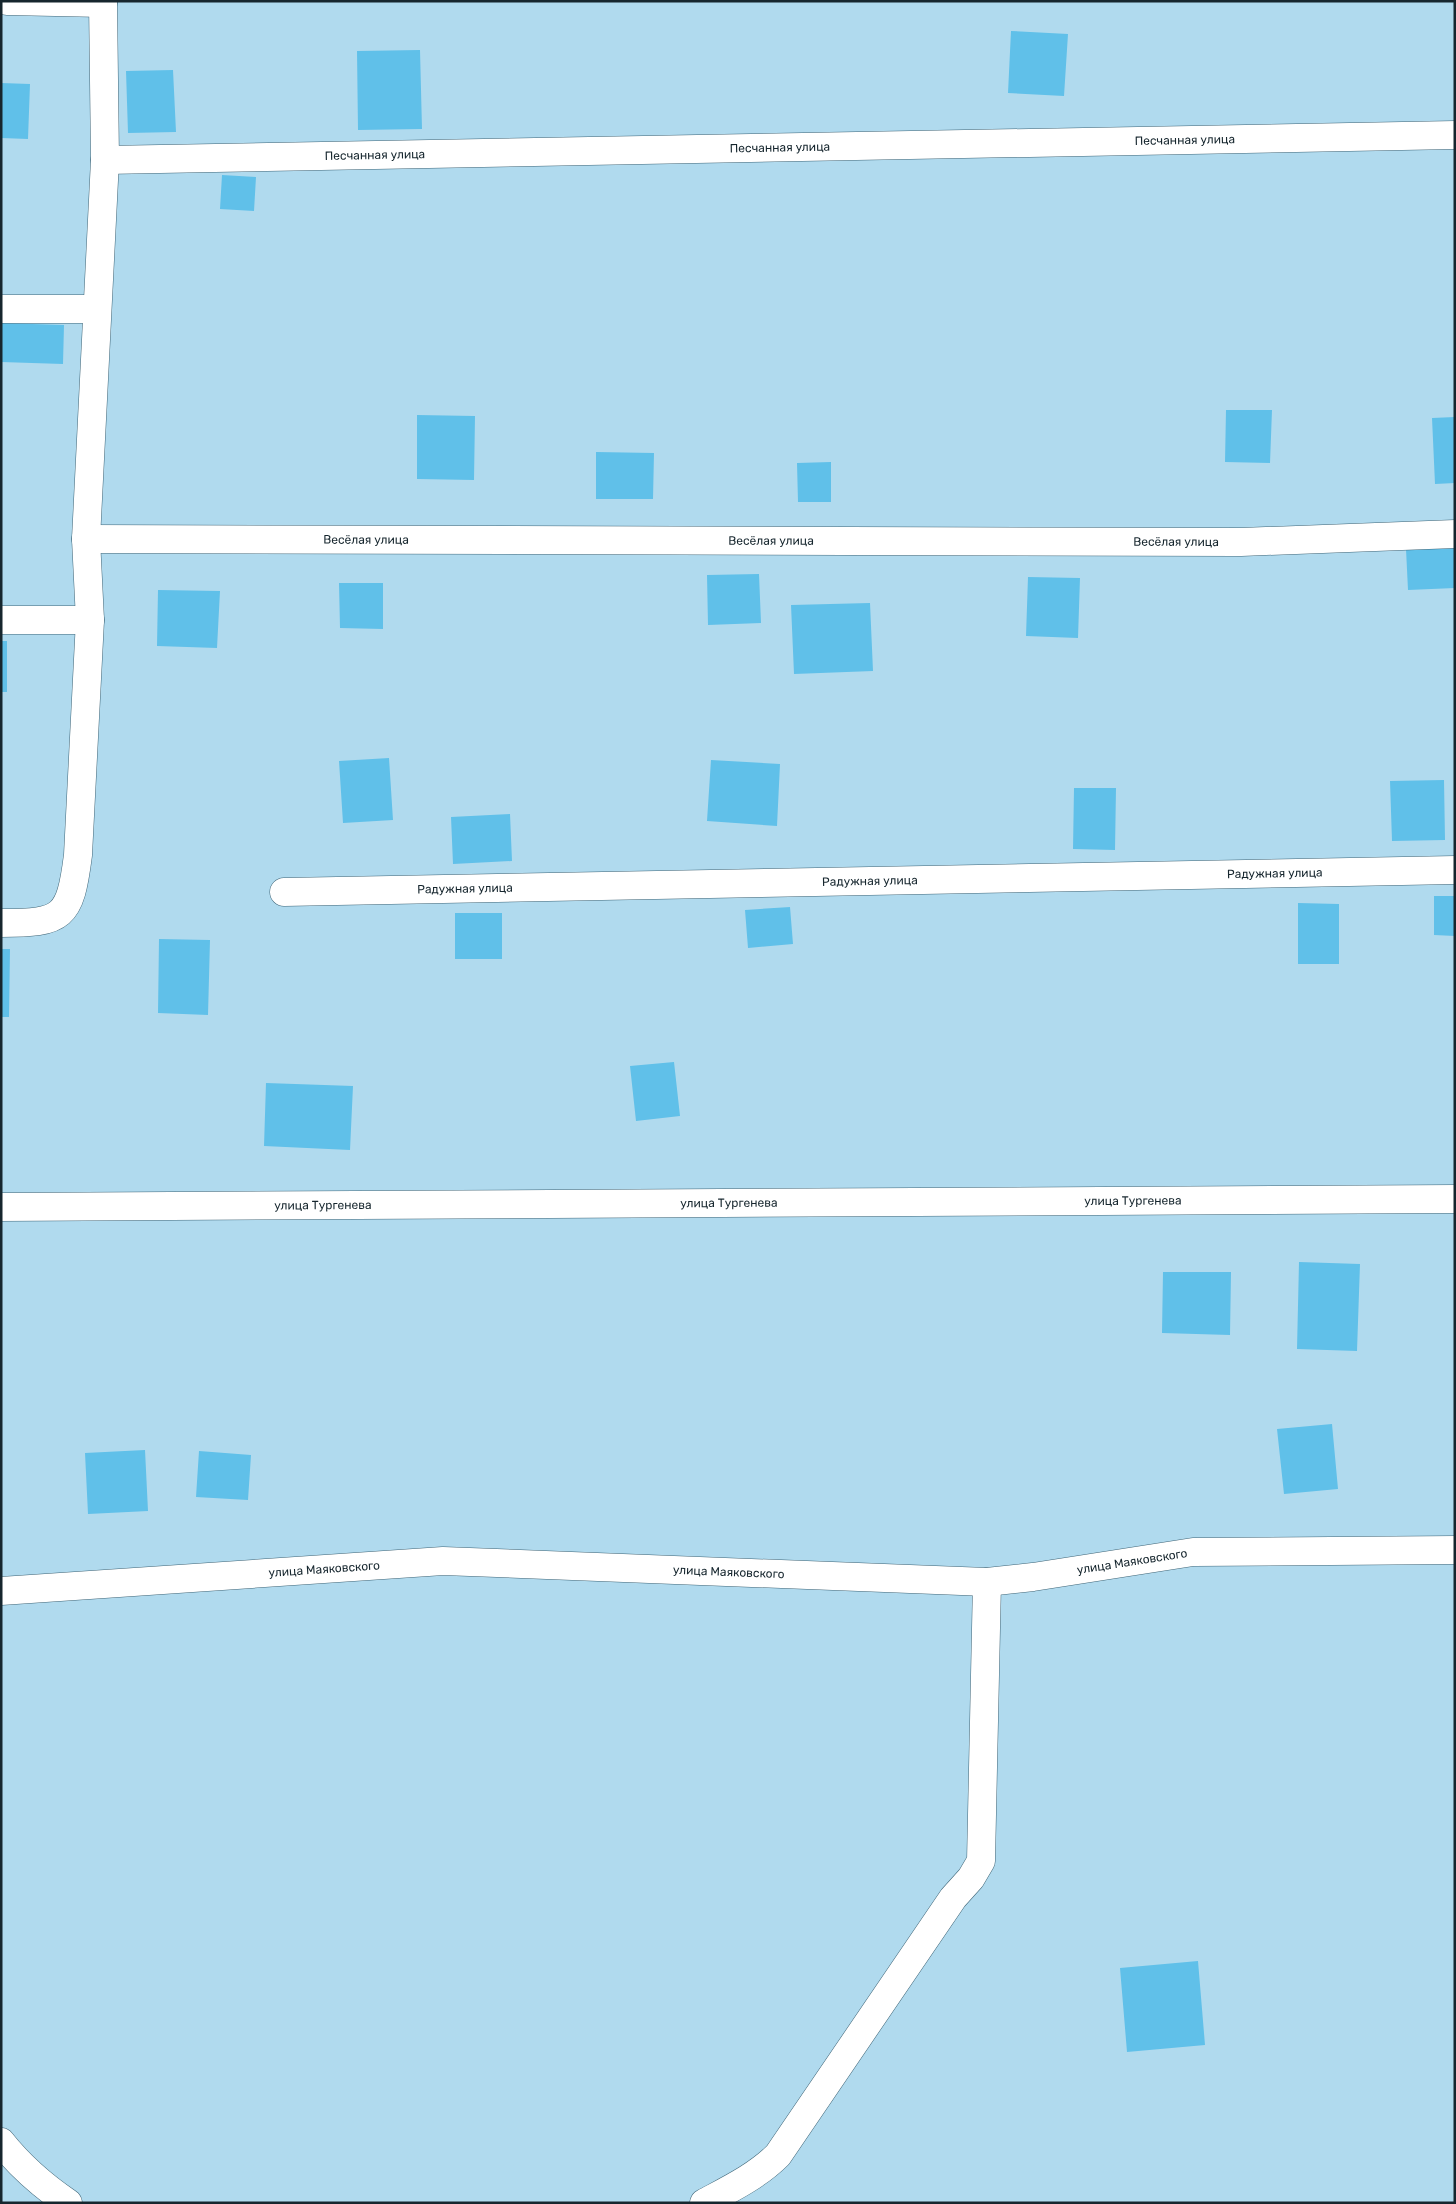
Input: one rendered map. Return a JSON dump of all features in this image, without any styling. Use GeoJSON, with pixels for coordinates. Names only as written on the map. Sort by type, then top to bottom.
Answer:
{"type":"FeatureCollection","features":[{"type":"Feature","properties":{"kind":"street"},"geometry":{"type":"LineString","coordinates":[[1,923],[36,923],[53,919],[65,908],[75,882],[90,620],[86,539],[96,309],[105,160],[102,2],[7,1]]}},
{"type":"Feature","properties":{"kind":"street","name":"Песчанная улица"},"geometry":{"type":"LineString","coordinates":[[105,160],[1455,135]]}},
{"type":"Feature","properties":{"kind":"street"},"geometry":{"type":"LineString","coordinates":[[1,309],[96,309]]}},
{"type":"Feature","properties":{"kind":"street","name":"Весёлая улица"},"geometry":{"type":"LineString","coordinates":[[86,539],[1241,542],[1455,534]]}},
{"type":"Feature","properties":{"kind":"street"},"geometry":{"type":"LineString","coordinates":[[1,620],[90,620]]}},
{"type":"Feature","properties":{"kind":"street","name":"Радужная улица"},"geometry":{"type":"LineString","coordinates":[[284,892],[1455,870]]}},
{"type":"Feature","properties":{"kind":"street","name":"улица Тургенева"},"geometry":{"type":"LineString","coordinates":[[1,1207],[1455,1199]]}},
{"type":"Feature","properties":{"kind":"street","name":"улица Маяковского"},"geometry":{"type":"LineString","coordinates":[[1,1591],[443,1561],[986,1582],[1033,1577],[1193,1552],[1455,1550]]}},
{"type":"Feature","properties":{"kind":"street"},"geometry":{"type":"LineString","coordinates":[[704,2203],[738,2185],[766,2166],[778,2155],[953,1898],[971,1878],[981,1862],[986,1582]]}},
{"type":"Feature","properties":{"kind":"street"},"geometry":{"type":"LineString","coordinates":[[1,2142],[43,2186],[68,2203]]}},
{"type":"Feature","properties":{"kind":"building"},"geometry":{"type":"Polygon","coordinates":[[[1011,31],[1068,34],[1064,96],[1008,93],[1011,31]]]}},
{"type":"Feature","properties":{"kind":"building"},"geometry":{"type":"Polygon","coordinates":[[[420,50],[422,129],[358,130],[357,51],[420,50]]]}},
{"type":"Feature","properties":{"kind":"building"},"geometry":{"type":"Polygon","coordinates":[[[173,70],[176,132],[128,133],[126,71],[173,70]]]}},
{"type":"Feature","properties":{"kind":"building"},"geometry":{"type":"Polygon","coordinates":[[[1,83],[30,84],[28,139],[1,138],[1,83]]]}},
{"type":"Feature","properties":{"kind":"building"},"geometry":{"type":"Polygon","coordinates":[[[222,175],[256,177],[254,211],[220,209],[222,175]]]}},
{"type":"Feature","properties":{"kind":"building"},"geometry":{"type":"Polygon","coordinates":[[[1,323],[64,325],[63,364],[1,362],[1,323]]]}},
{"type":"Feature","properties":{"kind":"building"},"geometry":{"type":"Polygon","coordinates":[[[1226,410],[1272,410],[1270,463],[1225,462],[1226,410]]]}},
{"type":"Feature","properties":{"kind":"building"},"geometry":{"type":"Polygon","coordinates":[[[417,415],[475,416],[474,480],[417,479],[417,415]]]}},
{"type":"Feature","properties":{"kind":"building"},"geometry":{"type":"Polygon","coordinates":[[[1455,417],[1455,483],[1435,484],[1432,418],[1455,417]]]}},
{"type":"Feature","properties":{"kind":"building"},"geometry":{"type":"Polygon","coordinates":[[[596,452],[654,453],[653,499],[596,499],[596,452]]]}},
{"type":"Feature","properties":{"kind":"building"},"geometry":{"type":"Polygon","coordinates":[[[831,462],[831,502],[798,502],[797,463],[831,462]]]}},
{"type":"Feature","properties":{"kind":"building"},"geometry":{"type":"Polygon","coordinates":[[[1455,548],[1455,588],[1408,590],[1406,549],[1455,548]]]}},
{"type":"Feature","properties":{"kind":"building"},"geometry":{"type":"Polygon","coordinates":[[[759,574],[761,623],[708,625],[707,575],[759,574]]]}},
{"type":"Feature","properties":{"kind":"building"},"geometry":{"type":"Polygon","coordinates":[[[1028,577],[1080,578],[1078,638],[1026,636],[1028,577]]]}},
{"type":"Feature","properties":{"kind":"building"},"geometry":{"type":"Polygon","coordinates":[[[339,583],[383,583],[383,629],[340,628],[339,583]]]}},
{"type":"Feature","properties":{"kind":"building"},"geometry":{"type":"Polygon","coordinates":[[[158,590],[220,591],[217,648],[157,646],[158,590]]]}},
{"type":"Feature","properties":{"kind":"building"},"geometry":{"type":"Polygon","coordinates":[[[870,603],[873,671],[794,674],[791,605],[870,603]]]}},
{"type":"Feature","properties":{"kind":"building"},"geometry":{"type":"Polygon","coordinates":[[[1,641],[7,641],[7,692],[1,692],[1,641]]]}},
{"type":"Feature","properties":{"kind":"building"},"geometry":{"type":"Polygon","coordinates":[[[389,758],[393,820],[343,823],[339,761],[389,758]]]}},
{"type":"Feature","properties":{"kind":"building"},"geometry":{"type":"Polygon","coordinates":[[[711,760],[780,764],[777,826],[707,821],[711,760]]]}},
{"type":"Feature","properties":{"kind":"building"},"geometry":{"type":"Polygon","coordinates":[[[1444,780],[1445,840],[1392,841],[1390,781],[1444,780]]]}},
{"type":"Feature","properties":{"kind":"building"},"geometry":{"type":"Polygon","coordinates":[[[1074,788],[1116,788],[1115,850],[1073,849],[1074,788]]]}},
{"type":"Feature","properties":{"kind":"building"},"geometry":{"type":"Polygon","coordinates":[[[510,814],[512,861],[453,864],[451,817],[510,814]]]}},
{"type":"Feature","properties":{"kind":"building"},"geometry":{"type":"Polygon","coordinates":[[[1434,896],[1455,896],[1455,936],[1434,935],[1434,896]]]}},
{"type":"Feature","properties":{"kind":"building"},"geometry":{"type":"Polygon","coordinates":[[[1298,903],[1339,904],[1339,964],[1298,964],[1298,903]]]}},
{"type":"Feature","properties":{"kind":"building"},"geometry":{"type":"Polygon","coordinates":[[[790,907],[793,944],[748,948],[745,910],[790,907]]]}},
{"type":"Feature","properties":{"kind":"building"},"geometry":{"type":"Polygon","coordinates":[[[455,913],[502,913],[502,959],[455,959],[455,913]]]}},
{"type":"Feature","properties":{"kind":"building"},"geometry":{"type":"Polygon","coordinates":[[[159,939],[210,940],[208,1015],[158,1013],[159,939]]]}},
{"type":"Feature","properties":{"kind":"building"},"geometry":{"type":"Polygon","coordinates":[[[1,949],[10,949],[9,1017],[1,1017],[1,949]]]}},
{"type":"Feature","properties":{"kind":"building"},"geometry":{"type":"Polygon","coordinates":[[[674,1062],[680,1116],[636,1121],[630,1066],[674,1062]]]}},
{"type":"Feature","properties":{"kind":"building"},"geometry":{"type":"Polygon","coordinates":[[[266,1083],[353,1086],[350,1150],[264,1146],[266,1083]]]}},
{"type":"Feature","properties":{"kind":"building"},"geometry":{"type":"Polygon","coordinates":[[[1299,1262],[1360,1264],[1357,1351],[1297,1349],[1299,1262]]]}},
{"type":"Feature","properties":{"kind":"building"},"geometry":{"type":"Polygon","coordinates":[[[1163,1272],[1231,1272],[1230,1335],[1162,1333],[1163,1272]]]}},
{"type":"Feature","properties":{"kind":"building"},"geometry":{"type":"Polygon","coordinates":[[[1332,1424],[1338,1489],[1284,1494],[1277,1429],[1332,1424]]]}},
{"type":"Feature","properties":{"kind":"building"},"geometry":{"type":"Polygon","coordinates":[[[145,1450],[148,1511],[88,1514],[85,1453],[145,1450]]]}},
{"type":"Feature","properties":{"kind":"building"},"geometry":{"type":"Polygon","coordinates":[[[199,1451],[251,1455],[248,1500],[196,1497],[199,1451]]]}},
{"type":"Feature","properties":{"kind":"building"},"geometry":{"type":"Polygon","coordinates":[[[1198,1961],[1205,2045],[1127,2052],[1120,1968],[1198,1961]]]}}]}
